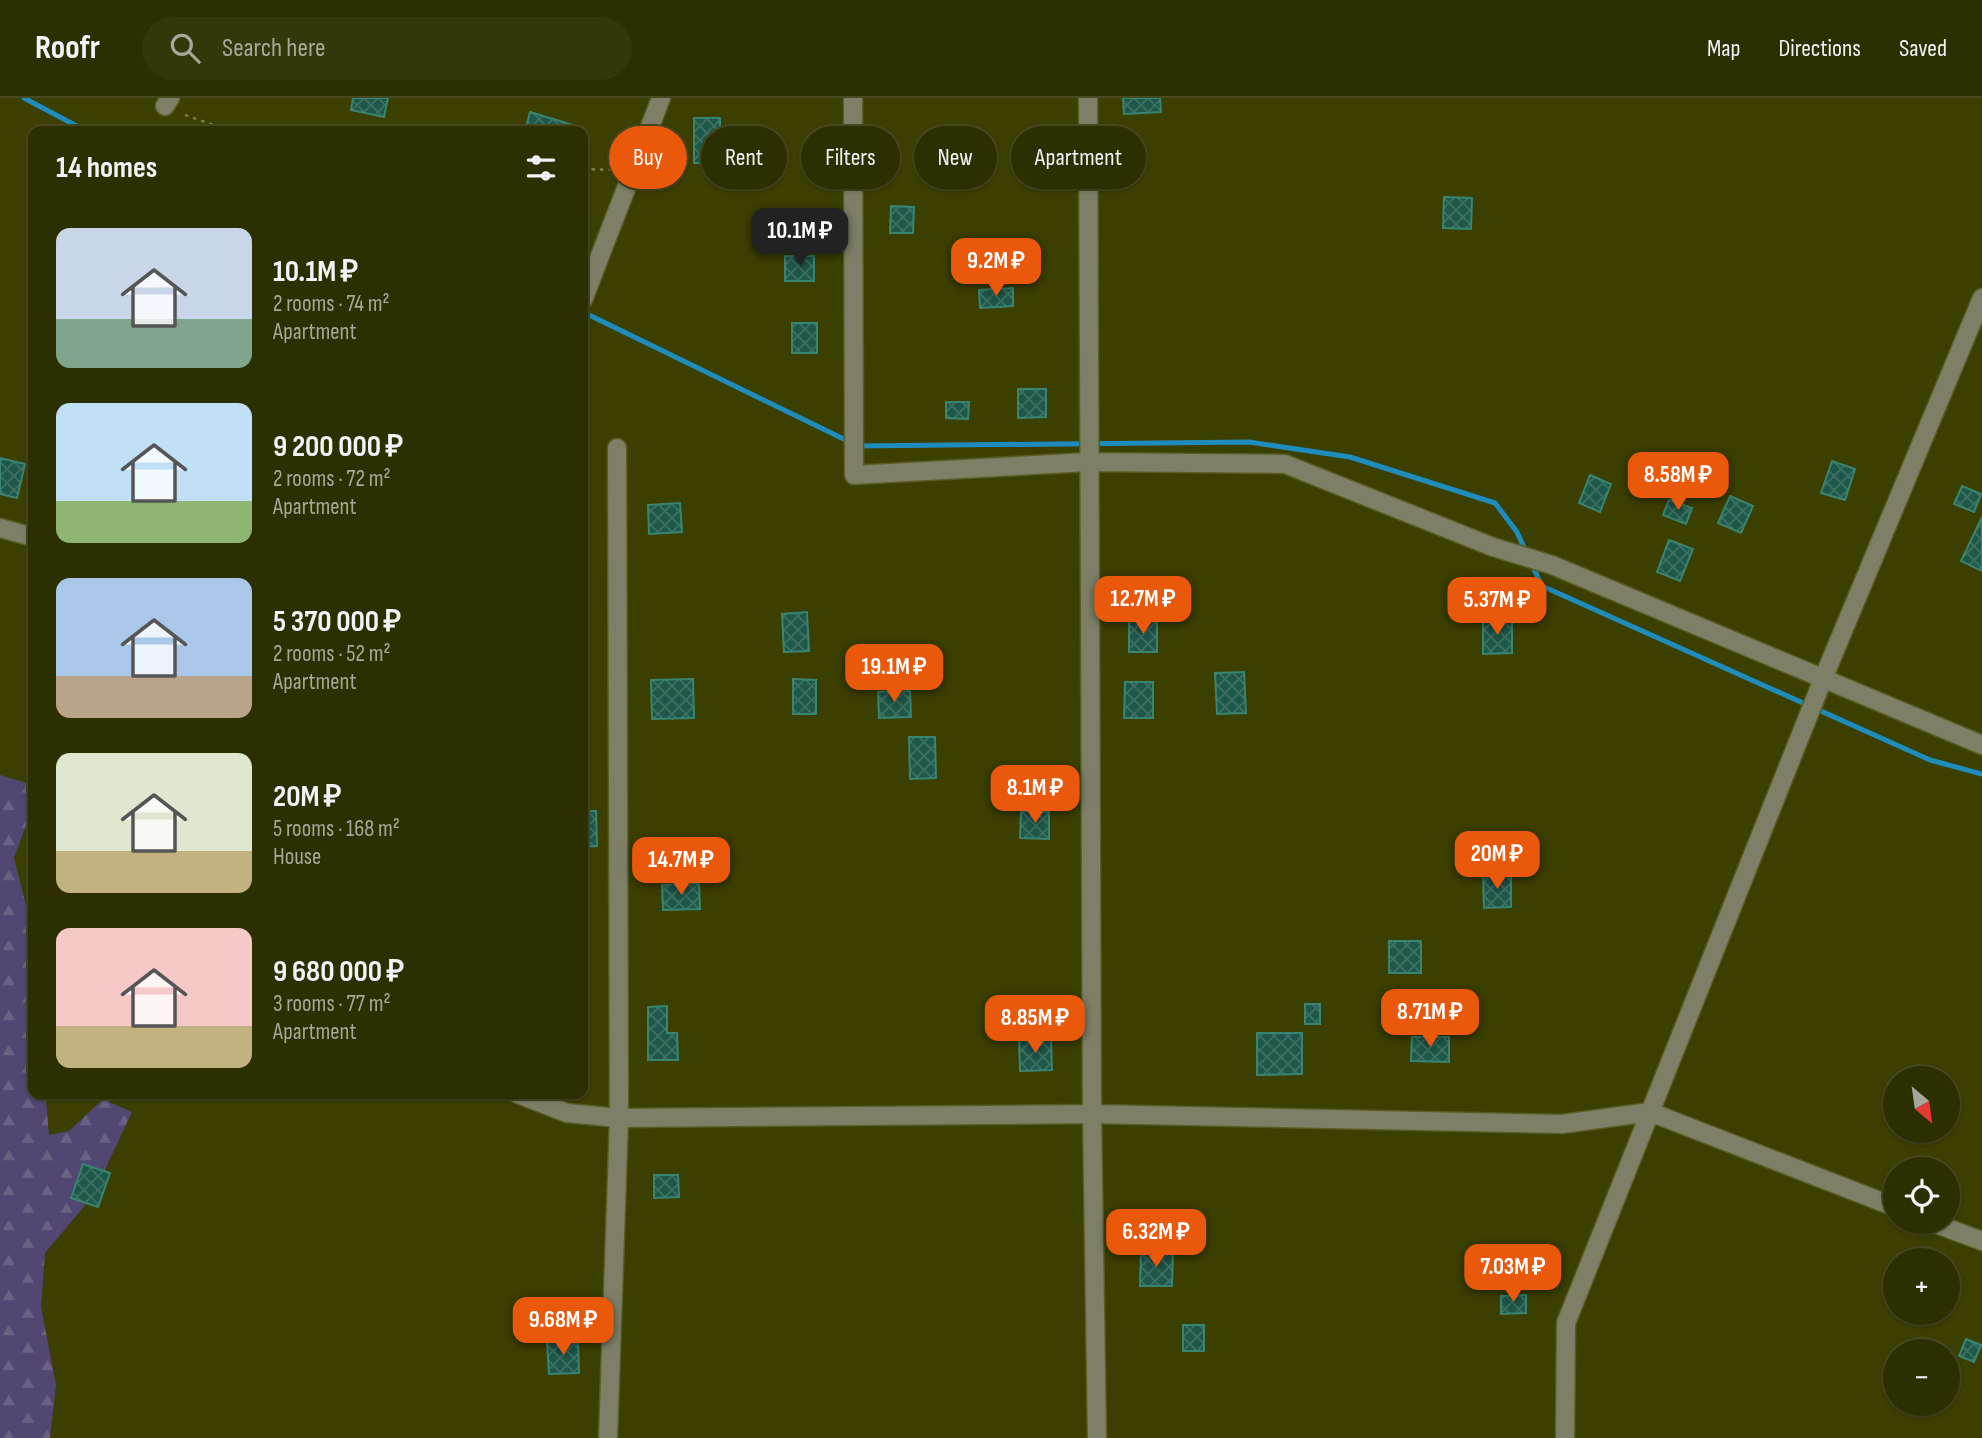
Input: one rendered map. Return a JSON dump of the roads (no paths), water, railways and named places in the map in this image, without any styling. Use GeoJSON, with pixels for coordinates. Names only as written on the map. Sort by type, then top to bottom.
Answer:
{"type":"FeatureCollection","features":[{"type":"Feature","properties":{"kind":"street"},"geometry":{"type":"LineString","coordinates":[[588,286],[631,170],[662,98]]}},
{"type":"Feature","properties":{"kind":"street"},"geometry":{"type":"LineString","coordinates":[[853,98],[854,475],[1088,462],[1285,464],[1493,547],[1552,565],[1982,745]]}},
{"type":"Feature","properties":{"kind":"street"},"geometry":{"type":"LineString","coordinates":[[1088,98],[1092,1114],[1097,1438]]}},
{"type":"Feature","properties":{"kind":"street"},"geometry":{"type":"LineString","coordinates":[[1565,1438],[1566,1323],[1823,679],[1982,299]]}},
{"type":"Feature","properties":{"kind":"street"},"geometry":{"type":"LineString","coordinates":[[608,1438],[619,1118],[617,448]]}},
{"type":"Feature","properties":{"kind":"street"},"geometry":{"type":"LineString","coordinates":[[0,528],[28,536]]}},
{"type":"Feature","properties":{"kind":"street"},"geometry":{"type":"LineString","coordinates":[[531,1099],[567,1113],[619,1118],[1092,1114],[1562,1124],[1650,1112],[1883,1203]]}},
{"type":"Feature","properties":{"kind":"street"},"geometry":{"type":"LineString","coordinates":[[1960,1233],[1982,1241]]}},
{"type":"Feature","properties":{"kind":"waterway"},"geometry":{"type":"LineString","coordinates":[[24,98],[77,126]]}},
{"type":"Feature","properties":{"kind":"waterway"},"geometry":{"type":"LineString","coordinates":[[588,314],[858,446],[1249,442],[1350,457],[1495,503],[1517,532],[1527,554]]}},
{"type":"Feature","properties":{"kind":"waterway"},"geometry":{"type":"LineString","coordinates":[[1531,563],[1542,586],[1930,760],[1982,774]]}}]}
